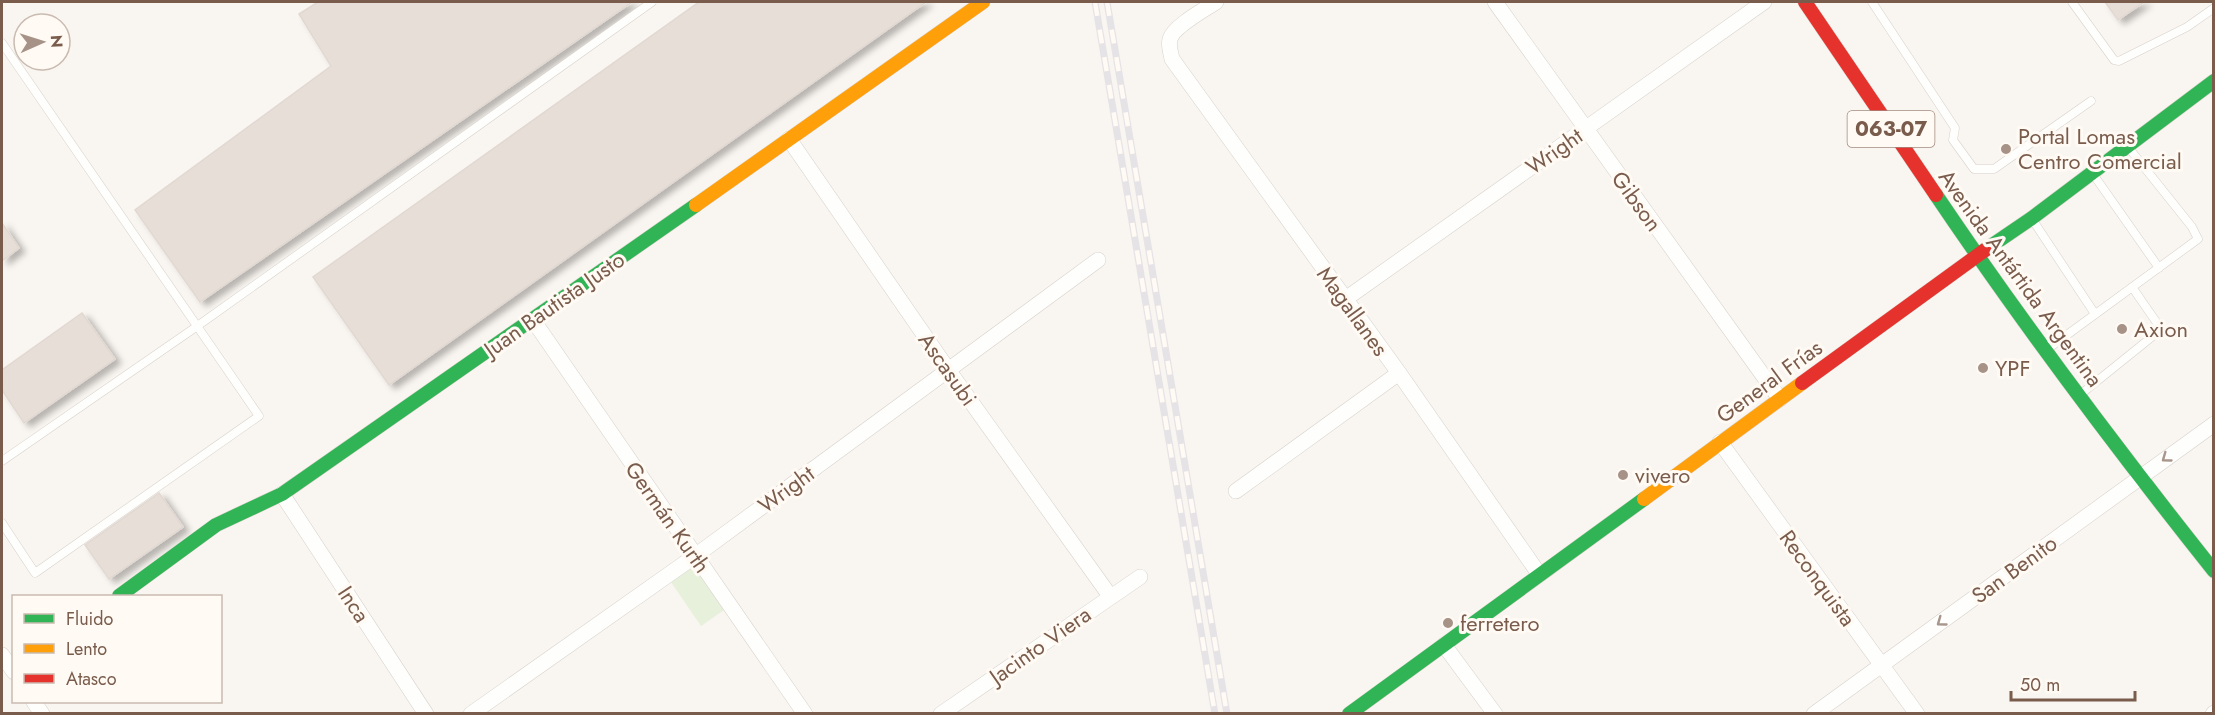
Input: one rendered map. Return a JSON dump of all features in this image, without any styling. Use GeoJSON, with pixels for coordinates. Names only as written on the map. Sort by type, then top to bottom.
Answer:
{"type":"FeatureCollection","features":[{"type":"Feature","properties":{"kind":"main road","name":"Juan Bautista Justo"},"geometry":{"type":"LineString","coordinates":[[122,595],[216,525],[282,494],[983,2]]}},
{"type":"Feature","properties":{"kind":"main road","name":"Avenida Antártida Argentina"},"geometry":{"type":"LineString","coordinates":[[1805,2],[1977,256],[2140,477],[2214,571]]}},
{"type":"Feature","properties":{"kind":"main road","name":"General Frías"},"geometry":{"type":"LineString","coordinates":[[1349,714],[1720,442],[2032,218],[2214,81]]}},
{"type":"Feature","properties":{"kind":"street","name":"Magallanes"},"geometry":{"type":"LineString","coordinates":[[1216,2],[1175,31],[1170,39],[1169,47],[1172,59],[1344,300],[1399,373],[1539,574]]}},
{"type":"Feature","properties":{"kind":"street","name":"Gibson"},"geometry":{"type":"LineString","coordinates":[[1495,2],[1780,399]]}},
{"type":"Feature","properties":{"kind":"street","name":"Wright"},"geometry":{"type":"LineString","coordinates":[[1344,300],[1764,2]]}},
{"type":"Feature","properties":{"kind":"street","name":"Ascasubi"},"geometry":{"type":"LineString","coordinates":[[789,139],[949,371],[1110,596]]}},
{"type":"Feature","properties":{"kind":"street","name":"Wright"},"geometry":{"type":"LineString","coordinates":[[471,714],[695,555],[1098,260]]}},
{"type":"Feature","properties":{"kind":"street","name":"Germán Kurth"},"geometry":{"type":"LineString","coordinates":[[533,320],[805,714]]}},
{"type":"Feature","properties":{"kind":"street"},"geometry":{"type":"LineString","coordinates":[[1236,491],[1399,373]]}},
{"type":"Feature","properties":{"kind":"street","name":"San Benito"},"geometry":{"type":"LineString","coordinates":[[1814,714],[2214,424]]}},
{"type":"Feature","properties":{"kind":"street","name":"Reconquista"},"geometry":{"type":"LineString","coordinates":[[1720,442],[1917,714]]}},
{"type":"Feature","properties":{"kind":"street","name":"Inca"},"geometry":{"type":"LineString","coordinates":[[282,494],[426,714]]}},
{"type":"Feature","properties":{"kind":"street","name":"Jacinto Viera"},"geometry":{"type":"LineString","coordinates":[[941,714],[1140,577]]}},
{"type":"Feature","properties":{"kind":"street"},"geometry":{"type":"LineString","coordinates":[[1444,645],[1495,714]]}},
{"type":"Feature","properties":{"kind":"street"},"geometry":{"type":"LineString","coordinates":[[2,655],[12,670]]}},
{"type":"Feature","properties":{"kind":"lane"},"geometry":{"type":"LineString","coordinates":[[2,461],[196,327],[652,2]]}},
{"type":"Feature","properties":{"kind":"lane"},"geometry":{"type":"LineString","coordinates":[[1872,2],[1956,128],[1953,140],[1974,169],[1994,169],[2091,101]]}},
{"type":"Feature","properties":{"kind":"lane"},"geometry":{"type":"LineString","coordinates":[[2072,2],[2114,60],[2119,61],[2187,27],[2214,8]]}},
{"type":"Feature","properties":{"kind":"lane"},"geometry":{"type":"LineString","coordinates":[[2,43],[259,416],[35,573],[2,523]]}},
{"type":"Feature","properties":{"kind":"lane"},"geometry":{"type":"LineString","coordinates":[[2047,350],[2198,239],[2192,226],[2127,146]]}},
{"type":"Feature","properties":{"kind":"lane"},"geometry":{"type":"LineString","coordinates":[[2092,172],[2159,268]]}},
{"type":"Feature","properties":{"kind":"lane"},"geometry":{"type":"LineString","coordinates":[[2032,218],[2095,314]]}},
{"type":"Feature","properties":{"kind":"lane"},"geometry":{"type":"LineString","coordinates":[[2079,395],[2158,332],[2157,323],[2132,287]]}},
{"type":"Feature","properties":{"kind":"green space"},"geometry":{"type":"Polygon","coordinates":[[[692,563],[724,610],[701,626],[669,579],[692,563]]]}},
{"type":"Feature","properties":{"kind":"building"},"geometry":{"type":"Polygon","coordinates":[[[318,2],[632,2],[200,302],[135,210],[331,66],[299,14],[318,2]]]}},
{"type":"Feature","properties":{"kind":"building"},"geometry":{"type":"Polygon","coordinates":[[[699,2],[926,2],[389,385],[313,277],[699,2]]]}},
{"type":"Feature","properties":{"kind":"building"},"geometry":{"type":"Polygon","coordinates":[[[2105,2],[2144,2],[2118,20],[2105,2]]]}},
{"type":"Feature","properties":{"kind":"building"},"geometry":{"type":"Polygon","coordinates":[[[2,223],[19,248],[2,261],[2,223]]]}},
{"type":"Feature","properties":{"kind":"building"},"geometry":{"type":"Polygon","coordinates":[[[82,313],[115,359],[24,423],[2,390],[2,370],[82,313]]]}},
{"type":"Feature","properties":{"kind":"building"},"geometry":{"type":"Polygon","coordinates":[[[159,493],[183,527],[109,579],[85,545],[159,493]]]}},
{"type":"Feature","properties":{"kind":"railway"},"geometry":{"type":"LineString","coordinates":[[1095,2],[1215,714]]}},
{"type":"Feature","properties":{"kind":"railway"},"geometry":{"type":"LineString","coordinates":[[1107,2],[1227,714]]}},
{"type":"Feature","properties":{"kind":"traffic: fast"},"geometry":{"type":"LineString","coordinates":[[1985,250],[2032,218],[2214,81]]}},
{"type":"Feature","properties":{"kind":"traffic: fast"},"geometry":{"type":"LineString","coordinates":[[1936,195],[2071,386],[2214,571]]}},
{"type":"Feature","properties":{"kind":"traffic: fast"},"geometry":{"type":"LineString","coordinates":[[120,595],[216,525],[282,494],[696,205]]}},
{"type":"Feature","properties":{"kind":"traffic: fast"},"geometry":{"type":"LineString","coordinates":[[1349,714],[1644,499]]}},
{"type":"Feature","properties":{"kind":"traffic: slow"},"geometry":{"type":"LineString","coordinates":[[696,205],[983,2]]}},
{"type":"Feature","properties":{"kind":"traffic: slow"},"geometry":{"type":"LineString","coordinates":[[1644,499],[1802,383]]}},
{"type":"Feature","properties":{"kind":"traffic: jam"},"geometry":{"type":"LineString","coordinates":[[1805,2],[1936,195]]}},
{"type":"Feature","properties":{"kind":"traffic: jam"},"geometry":{"type":"LineString","coordinates":[[1802,383],[1985,250]]}},
{"type":"Feature","properties":{"kind":"place","name":"Portal Lomas Centro Comercial"},"geometry":{"type":"Point","coordinates":[2006,149]}},
{"type":"Feature","properties":{"kind":"place","name":"Axion"},"geometry":{"type":"Point","coordinates":[2122,329]}},
{"type":"Feature","properties":{"kind":"place","name":"YPF"},"geometry":{"type":"Point","coordinates":[1983,368]}},
{"type":"Feature","properties":{"kind":"place","name":"vivero"},"geometry":{"type":"Point","coordinates":[1623,475]}},
{"type":"Feature","properties":{"kind":"place","name":"ferretero"},"geometry":{"type":"Point","coordinates":[1448,623]}}]}
